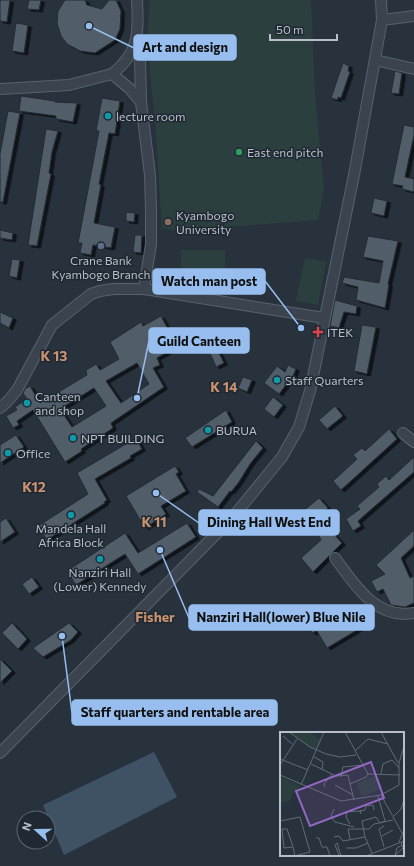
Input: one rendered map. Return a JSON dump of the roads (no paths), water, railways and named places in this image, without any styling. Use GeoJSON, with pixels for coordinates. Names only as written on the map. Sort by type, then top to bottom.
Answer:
{"type":"FeatureCollection","features":[{"type":"Feature","properties":{"kind":"street"},"geometry":{"type":"LineString","coordinates":[[137,0],[137,38],[140,57],[141,102],[150,175],[151,210],[151,244],[144,290]]}},
{"type":"Feature","properties":{"kind":"street"},"geometry":{"type":"LineString","coordinates":[[0,753],[221,530],[258,488],[282,457],[300,427],[305,412],[375,60],[382,20],[381,0]]}},
{"type":"Feature","properties":{"kind":"street"},"geometry":{"type":"LineString","coordinates":[[382,20],[414,16]]}},
{"type":"Feature","properties":{"kind":"street"},"geometry":{"type":"LineString","coordinates":[[0,89],[69,85],[112,74],[123,66],[131,55],[137,38]]}},
{"type":"Feature","properties":{"kind":"street"},"geometry":{"type":"LineString","coordinates":[[375,60],[414,69]]}},
{"type":"Feature","properties":{"kind":"street"},"geometry":{"type":"LineString","coordinates":[[112,74],[129,88],[141,102]]}},
{"type":"Feature","properties":{"kind":"street"},"geometry":{"type":"LineString","coordinates":[[0,408],[17,390],[52,324],[90,294],[100,291],[113,289],[144,290],[324,318]]}},
{"type":"Feature","properties":{"kind":"street"},"geometry":{"type":"LineString","coordinates":[[335,558],[356,586],[378,607],[394,614],[414,613]]}},
{"type":"Feature","properties":{"kind":"water"},"geometry":{"type":"Polygon","coordinates":[[[154,752],[177,797],[64,855],[56,836],[56,810],[45,810],[43,805],[154,752]]]}},
{"type":"Feature","properties":{"kind":"place","name":"Art and design"},"geometry":{"type":"Point","coordinates":[89,26]}},
{"type":"Feature","properties":{"kind":"place","name":"lecture room"},"geometry":{"type":"Point","coordinates":[108,116]}},
{"type":"Feature","properties":{"kind":"place","name":"East end pitch"},"geometry":{"type":"Point","coordinates":[239,152]}},
{"type":"Feature","properties":{"kind":"place","name":"Kyambogo University"},"geometry":{"type":"Point","coordinates":[168,222]}},
{"type":"Feature","properties":{"kind":"place","name":"Crane Bank Kyambogo Branch"},"geometry":{"type":"Point","coordinates":[101,246]}},
{"type":"Feature","properties":{"kind":"place","name":"Watch man post"},"geometry":{"type":"Point","coordinates":[301,328]}},
{"type":"Feature","properties":{"kind":"place","name":"ITEK"},"geometry":{"type":"Point","coordinates":[318,332]}},
{"type":"Feature","properties":{"kind":"place","name":"Staff Quarters"},"geometry":{"type":"Point","coordinates":[277,380]}},
{"type":"Feature","properties":{"kind":"place","name":"Guild Canteen"},"geometry":{"type":"Point","coordinates":[137,398]}},
{"type":"Feature","properties":{"kind":"place","name":"Canteen and shop"},"geometry":{"type":"Point","coordinates":[27,403]}},
{"type":"Feature","properties":{"kind":"place","name":"BURUA"},"geometry":{"type":"Point","coordinates":[208,430]}},
{"type":"Feature","properties":{"kind":"place","name":"NPT BUILDING"},"geometry":{"type":"Point","coordinates":[73,438]}},
{"type":"Feature","properties":{"kind":"place","name":"Office"},"geometry":{"type":"Point","coordinates":[8,453]}},
{"type":"Feature","properties":{"kind":"place","name":"Dining Hall West End"},"geometry":{"type":"Point","coordinates":[156,493]}},
{"type":"Feature","properties":{"kind":"place","name":"Mandela Hall Africa Block"},"geometry":{"type":"Point","coordinates":[71,515]}},
{"type":"Feature","properties":{"kind":"place","name":"Nanziri Hall(lower) Blue Nile"},"geometry":{"type":"Point","coordinates":[160,550]}},
{"type":"Feature","properties":{"kind":"place","name":"Nanziri Hall (Lower) Kennedy"},"geometry":{"type":"Point","coordinates":[100,559]}},
{"type":"Feature","properties":{"kind":"place","name":"Staff quarters and rentable area"},"geometry":{"type":"Point","coordinates":[62,636]}},
{"type":"Feature","properties":{"kind":"district","name":"K 13"},"geometry":{"type":"Point","coordinates":[54,355]}},
{"type":"Feature","properties":{"kind":"district","name":"K 14"},"geometry":{"type":"Point","coordinates":[224,386]}},
{"type":"Feature","properties":{"kind":"district","name":"K12"},"geometry":{"type":"Point","coordinates":[34,486]}},
{"type":"Feature","properties":{"kind":"district","name":"K 11"},"geometry":{"type":"Point","coordinates":[154,521]}},
{"type":"Feature","properties":{"kind":"district","name":"Fisher"},"geometry":{"type":"Point","coordinates":[155,616]}}]}
